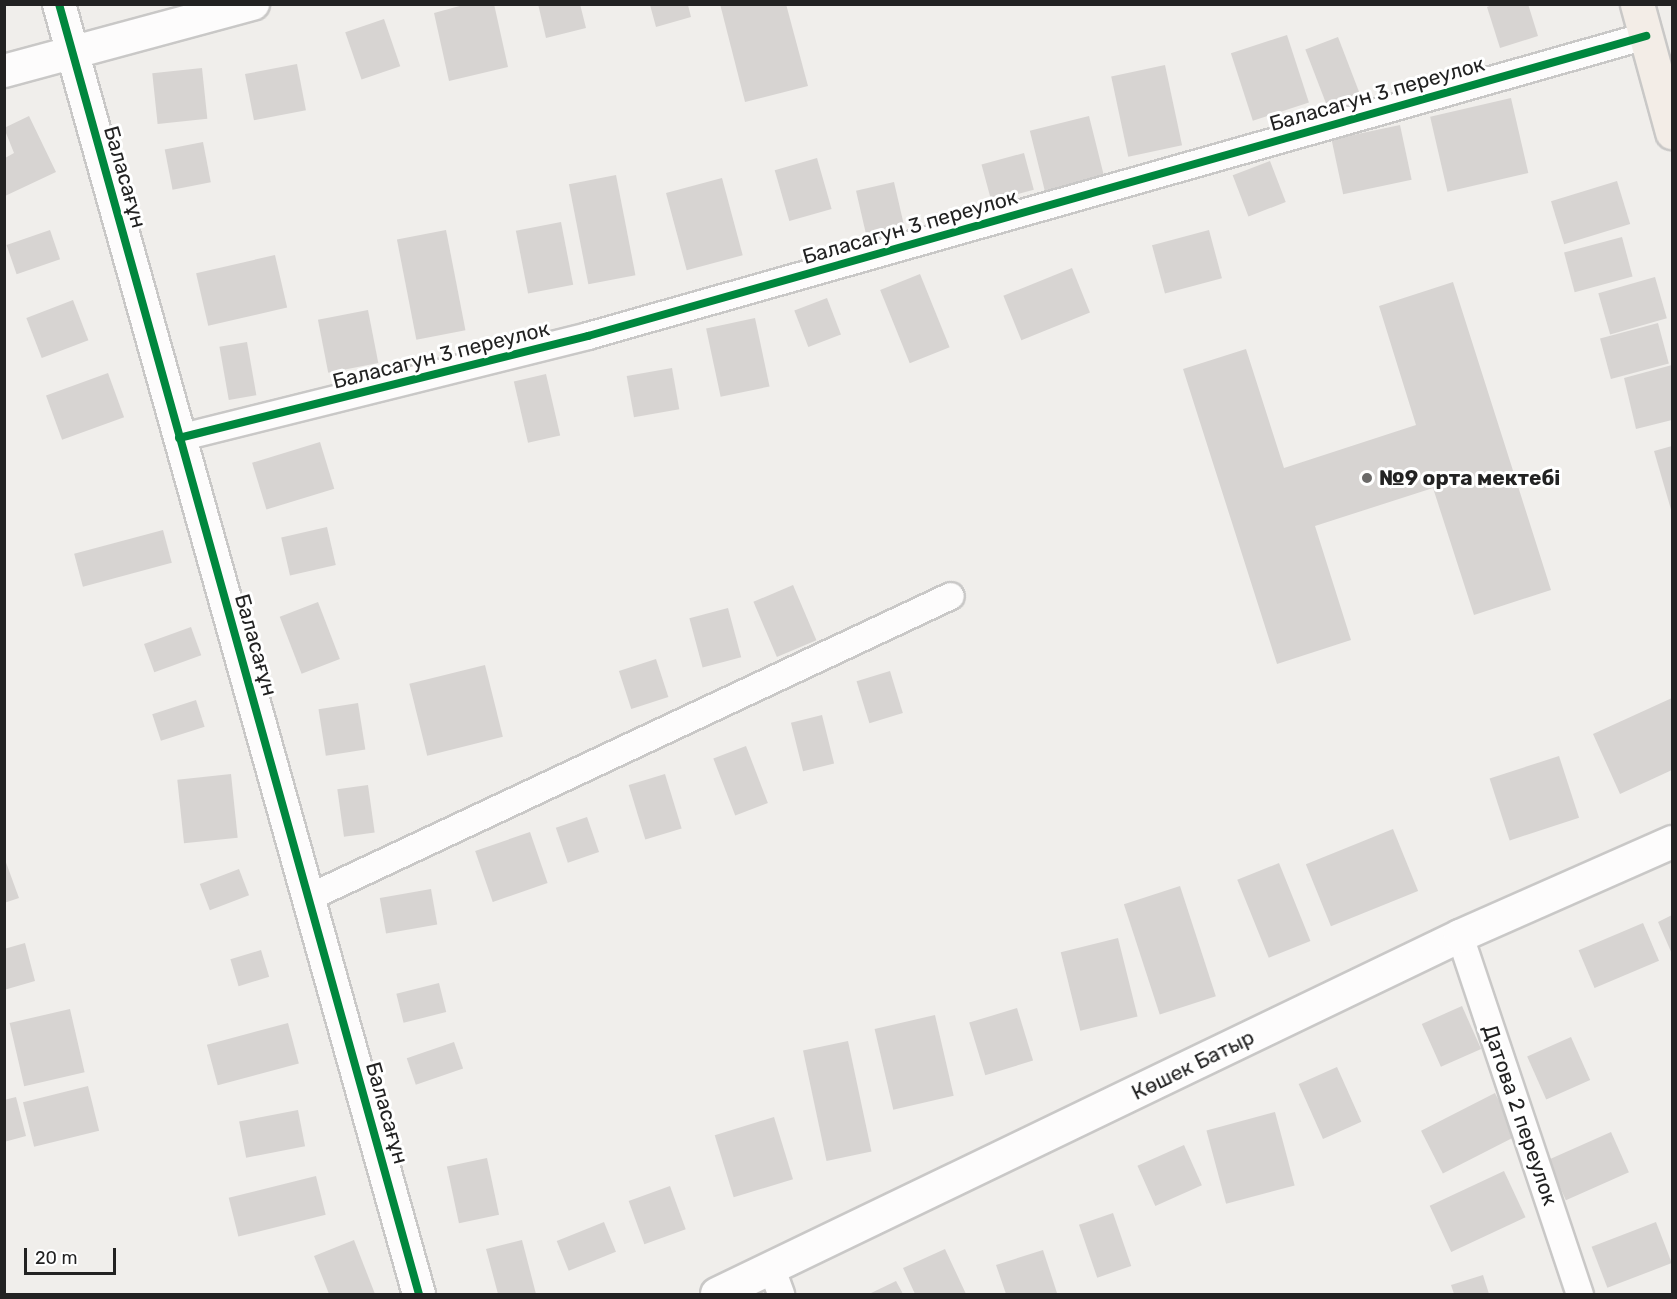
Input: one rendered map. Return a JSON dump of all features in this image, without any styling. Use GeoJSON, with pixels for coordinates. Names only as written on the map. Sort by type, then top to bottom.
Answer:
{"type":"FeatureCollection","features":[{"type":"Feature","properties":{"kind":"main road"},"geometry":{"type":"LineString","coordinates":[[1637,4],[1672,132]]}},
{"type":"Feature","properties":{"kind":"street","name":"Баласағұн"},"geometry":{"type":"LineString","coordinates":[[59,4],[71,54],[419,1294]]}},
{"type":"Feature","properties":{"kind":"street"},"geometry":{"type":"LineString","coordinates":[[4,71],[253,4]]}},
{"type":"Feature","properties":{"kind":"street","name":"Баласагун 3 переулок"},"geometry":{"type":"LineString","coordinates":[[179,438],[588,336],[1646,36]]}},
{"type":"Feature","properties":{"kind":"street"},"geometry":{"type":"LineString","coordinates":[[308,898],[951,596]]}},
{"type":"Feature","properties":{"kind":"street","name":"Көшек Батыр"},"geometry":{"type":"LineString","coordinates":[[717,1294],[777,1282],[1460,936],[1672,842]]}},
{"type":"Feature","properties":{"kind":"street","name":"Датова 2 переулок"},"geometry":{"type":"LineString","coordinates":[[1460,936],[1580,1294]]}},
{"type":"Feature","properties":{"kind":"building"},"geometry":{"type":"Polygon","coordinates":[[[467,4],[494,4],[508,67],[449,81],[434,13],[467,4]]]}},
{"type":"Feature","properties":{"kind":"building"},"geometry":{"type":"Polygon","coordinates":[[[538,4],[580,4],[586,28],[546,38],[538,4]]]}},
{"type":"Feature","properties":{"kind":"building"},"geometry":{"type":"Polygon","coordinates":[[[720,4],[786,4],[808,86],[745,102],[720,4]]]}},
{"type":"Feature","properties":{"kind":"building"},"geometry":{"type":"Polygon","coordinates":[[[1494,4],[1528,4],[1538,36],[1500,48],[1487,7],[1494,4]]]}},
{"type":"Feature","properties":{"kind":"building"},"geometry":{"type":"Polygon","coordinates":[[[650,5],[688,5],[691,17],[656,27],[650,5]]]}},
{"type":"Feature","properties":{"kind":"building"},"geometry":{"type":"Polygon","coordinates":[[[384,19],[400,66],[362,80],[345,32],[384,19]]]}},
{"type":"Feature","properties":{"kind":"building"},"geometry":{"type":"Polygon","coordinates":[[[1287,35],[1309,103],[1253,121],[1231,53],[1287,35]]]}},
{"type":"Feature","properties":{"kind":"building"},"geometry":{"type":"Polygon","coordinates":[[[1338,37],[1360,93],[1327,106],[1305,50],[1338,37]]]}},
{"type":"Feature","properties":{"kind":"building"},"geometry":{"type":"Polygon","coordinates":[[[297,64],[306,110],[254,120],[245,74],[297,64]]]}},
{"type":"Feature","properties":{"kind":"building"},"geometry":{"type":"Polygon","coordinates":[[[1165,65],[1182,145],[1128,157],[1111,76],[1165,65]]]}},
{"type":"Feature","properties":{"kind":"building"},"geometry":{"type":"Polygon","coordinates":[[[202,68],[207,119],[158,124],[152,73],[202,68]]]}},
{"type":"Feature","properties":{"kind":"building"},"geometry":{"type":"Polygon","coordinates":[[[1511,98],[1528,173],[1447,192],[1430,117],[1511,98]]]}},
{"type":"Feature","properties":{"kind":"building"},"geometry":{"type":"Polygon","coordinates":[[[29,116],[56,172],[5,196],[5,158],[14,153],[4,128],[29,116]]]}},
{"type":"Feature","properties":{"kind":"building"},"geometry":{"type":"Polygon","coordinates":[[[1089,116],[1105,179],[1046,194],[1030,131],[1089,116]]]}},
{"type":"Feature","properties":{"kind":"building"},"geometry":{"type":"Polygon","coordinates":[[[1400,125],[1412,180],[1343,194],[1332,140],[1400,125]]]}},
{"type":"Feature","properties":{"kind":"building"},"geometry":{"type":"Polygon","coordinates":[[[203,142],[211,182],[173,190],[165,149],[203,142]]]}},
{"type":"Feature","properties":{"kind":"building"},"geometry":{"type":"Polygon","coordinates":[[[1024,153],[1034,190],[991,201],[981,164],[1024,153]]]}},
{"type":"Feature","properties":{"kind":"building"},"geometry":{"type":"Polygon","coordinates":[[[817,158],[832,209],[789,221],[775,170],[817,158]]]}},
{"type":"Feature","properties":{"kind":"building"},"geometry":{"type":"Polygon","coordinates":[[[1270,161],[1286,202],[1248,216],[1233,175],[1270,161]]]}},
{"type":"Feature","properties":{"kind":"building"},"geometry":{"type":"Polygon","coordinates":[[[616,175],[635,275],[588,284],[569,184],[616,175]]]}},
{"type":"Feature","properties":{"kind":"building"},"geometry":{"type":"Polygon","coordinates":[[[722,178],[743,255],[687,270],[666,193],[722,178]]]}},
{"type":"Feature","properties":{"kind":"building"},"geometry":{"type":"Polygon","coordinates":[[[1617,181],[1630,224],[1564,244],[1551,201],[1617,181]]]}},
{"type":"Feature","properties":{"kind":"building"},"geometry":{"type":"Polygon","coordinates":[[[894,182],[907,239],[869,247],[856,191],[894,182]]]}},
{"type":"Feature","properties":{"kind":"building"},"geometry":{"type":"Polygon","coordinates":[[[561,222],[573,285],[528,294],[516,231],[561,222]]]}},
{"type":"Feature","properties":{"kind":"building"},"geometry":{"type":"Polygon","coordinates":[[[50,230],[60,259],[17,274],[7,245],[50,230]]]}},
{"type":"Feature","properties":{"kind":"building"},"geometry":{"type":"Polygon","coordinates":[[[446,230],[465,330],[416,340],[397,240],[446,230]]]}},
{"type":"Feature","properties":{"kind":"building"},"geometry":{"type":"Polygon","coordinates":[[[1209,230],[1222,278],[1165,294],[1152,245],[1209,230]]]}},
{"type":"Feature","properties":{"kind":"building"},"geometry":{"type":"Polygon","coordinates":[[[1622,237],[1633,277],[1575,292],[1564,253],[1622,237]]]}},
{"type":"Feature","properties":{"kind":"building"},"geometry":{"type":"Polygon","coordinates":[[[275,255],[287,308],[208,326],[196,273],[275,255]]]}},
{"type":"Feature","properties":{"kind":"building"},"geometry":{"type":"Polygon","coordinates":[[[1072,268],[1090,313],[1021,340],[1003,296],[1072,268]]]}},
{"type":"Feature","properties":{"kind":"building"},"geometry":{"type":"Polygon","coordinates":[[[920,274],[950,347],[910,363],[880,290],[920,274]]]}},
{"type":"Feature","properties":{"kind":"building"},"geometry":{"type":"Polygon","coordinates":[[[1655,277],[1667,318],[1610,335],[1598,293],[1655,277]]]}},
{"type":"Feature","properties":{"kind":"building","name":"№9 орта мектебі"},"geometry":{"type":"Polygon","coordinates":[[[1453,282],[1551,590],[1474,615],[1433,488],[1315,526],[1351,640],[1277,664],[1183,369],[1246,349],[1284,468],[1416,425],[1379,306],[1453,282]]]}},
{"type":"Feature","properties":{"kind":"building"},"geometry":{"type":"Polygon","coordinates":[[[827,298],[841,334],[808,347],[794,311],[827,298]]]}},
{"type":"Feature","properties":{"kind":"building"},"geometry":{"type":"Polygon","coordinates":[[[73,300],[88,340],[42,358],[26,318],[73,300]]]}},
{"type":"Feature","properties":{"kind":"building"},"geometry":{"type":"Polygon","coordinates":[[[368,310],[378,363],[328,373],[318,320],[368,310]]]}},
{"type":"Feature","properties":{"kind":"building"},"geometry":{"type":"Polygon","coordinates":[[[755,318],[770,386],[721,397],[706,328],[755,318]]]}},
{"type":"Feature","properties":{"kind":"building"},"geometry":{"type":"Polygon","coordinates":[[[1658,323],[1669,364],[1611,379],[1600,339],[1658,323]]]}},
{"type":"Feature","properties":{"kind":"building"},"geometry":{"type":"Polygon","coordinates":[[[247,342],[256,395],[229,400],[219,347],[247,342]]]}},
{"type":"Feature","properties":{"kind":"building"},"geometry":{"type":"Polygon","coordinates":[[[1672,365],[1672,420],[1636,429],[1624,378],[1672,365]]]}},
{"type":"Feature","properties":{"kind":"building"},"geometry":{"type":"Polygon","coordinates":[[[672,368],[679,409],[634,417],[627,376],[672,368]]]}},
{"type":"Feature","properties":{"kind":"building"},"geometry":{"type":"Polygon","coordinates":[[[108,373],[124,417],[62,440],[46,396],[108,373]]]}},
{"type":"Feature","properties":{"kind":"building"},"geometry":{"type":"Polygon","coordinates":[[[546,374],[560,435],[528,443],[514,381],[546,374]]]}},
{"type":"Feature","properties":{"kind":"building"},"geometry":{"type":"Polygon","coordinates":[[[320,442],[334,489],[266,510],[252,463],[320,442]]]}},
{"type":"Feature","properties":{"kind":"building"},"geometry":{"type":"Polygon","coordinates":[[[1672,446],[1672,513],[1654,451],[1672,446]]]}},
{"type":"Feature","properties":{"kind":"building"},"geometry":{"type":"Polygon","coordinates":[[[327,527],[336,565],[290,576],[281,538],[327,527]]]}},
{"type":"Feature","properties":{"kind":"building"},"geometry":{"type":"Polygon","coordinates":[[[163,530],[172,563],[83,587],[74,554],[163,530]]]}},
{"type":"Feature","properties":{"kind":"building"},"geometry":{"type":"Polygon","coordinates":[[[793,585],[816,640],[777,657],[753,602],[793,585]]]}},
{"type":"Feature","properties":{"kind":"building"},"geometry":{"type":"Polygon","coordinates":[[[318,602],[340,659],[302,674],[280,617],[318,602]]]}},
{"type":"Feature","properties":{"kind":"building"},"geometry":{"type":"Polygon","coordinates":[[[728,608],[741,657],[703,668],[689,618],[728,608]]]}},
{"type":"Feature","properties":{"kind":"building"},"geometry":{"type":"Polygon","coordinates":[[[191,627],[201,655],[154,672],[144,644],[191,627]]]}},
{"type":"Feature","properties":{"kind":"building"},"geometry":{"type":"Polygon","coordinates":[[[656,659],[668,697],[631,709],[619,671],[656,659]]]}},
{"type":"Feature","properties":{"kind":"building"},"geometry":{"type":"Polygon","coordinates":[[[485,665],[503,737],[427,756],[409,684],[485,665]]]}},
{"type":"Feature","properties":{"kind":"building"},"geometry":{"type":"Polygon","coordinates":[[[890,671],[903,713],[869,723],[857,681],[890,671]]]}},
{"type":"Feature","properties":{"kind":"building"},"geometry":{"type":"Polygon","coordinates":[[[1672,698],[1672,770],[1620,794],[1593,734],[1672,698]]]}},
{"type":"Feature","properties":{"kind":"building"},"geometry":{"type":"Polygon","coordinates":[[[196,700],[205,727],[161,741],[152,714],[196,700]]]}},
{"type":"Feature","properties":{"kind":"building"},"geometry":{"type":"Polygon","coordinates":[[[358,703],[365,749],[326,756],[318,709],[358,703]]]}},
{"type":"Feature","properties":{"kind":"building"},"geometry":{"type":"Polygon","coordinates":[[[822,715],[834,764],[803,771],[791,723],[822,715]]]}},
{"type":"Feature","properties":{"kind":"building"},"geometry":{"type":"Polygon","coordinates":[[[746,746],[768,803],[735,815],[713,759],[746,746]]]}},
{"type":"Feature","properties":{"kind":"building"},"geometry":{"type":"Polygon","coordinates":[[[1559,756],[1579,818],[1510,840],[1490,779],[1559,756]]]}},
{"type":"Feature","properties":{"kind":"building"},"geometry":{"type":"Polygon","coordinates":[[[231,774],[238,838],[184,843],[177,780],[231,774]]]}},
{"type":"Feature","properties":{"kind":"building"},"geometry":{"type":"Polygon","coordinates":[[[665,774],[682,829],[645,840],[629,785],[665,774]]]}},
{"type":"Feature","properties":{"kind":"building"},"geometry":{"type":"Polygon","coordinates":[[[368,785],[375,833],[344,837],[337,789],[368,785]]]}},
{"type":"Feature","properties":{"kind":"building"},"geometry":{"type":"Polygon","coordinates":[[[587,817],[599,852],[568,863],[556,828],[587,817]]]}},
{"type":"Feature","properties":{"kind":"building"},"geometry":{"type":"Polygon","coordinates":[[[1393,829],[1418,891],[1331,926],[1306,864],[1393,829]]]}},
{"type":"Feature","properties":{"kind":"building"},"geometry":{"type":"Polygon","coordinates":[[[530,832],[548,883],[493,902],[475,851],[530,832]]]}},
{"type":"Feature","properties":{"kind":"building"},"geometry":{"type":"Polygon","coordinates":[[[4,857],[19,898],[4,903],[4,857]]]}},
{"type":"Feature","properties":{"kind":"building"},"geometry":{"type":"Polygon","coordinates":[[[1279,863],[1310,941],[1269,958],[1237,880],[1279,863]]]}},
{"type":"Feature","properties":{"kind":"building"},"geometry":{"type":"Polygon","coordinates":[[[239,869],[249,895],[210,910],[200,884],[239,869]]]}},
{"type":"Feature","properties":{"kind":"building"},"geometry":{"type":"Polygon","coordinates":[[[1180,886],[1216,996],[1160,1015],[1124,904],[1180,886]]]}},
{"type":"Feature","properties":{"kind":"building"},"geometry":{"type":"Polygon","coordinates":[[[431,889],[437,924],[386,933],[380,898],[431,889]]]}},
{"type":"Feature","properties":{"kind":"building"},"geometry":{"type":"Polygon","coordinates":[[[1672,915],[1672,954],[1658,922],[1672,915]]]}},
{"type":"Feature","properties":{"kind":"building"},"geometry":{"type":"Polygon","coordinates":[[[1643,923],[1659,961],[1595,988],[1579,950],[1643,923]]]}},
{"type":"Feature","properties":{"kind":"building"},"geometry":{"type":"Polygon","coordinates":[[[1118,938],[1138,1017],[1080,1031],[1061,952],[1118,938]]]}},
{"type":"Feature","properties":{"kind":"building"},"geometry":{"type":"Polygon","coordinates":[[[25,943],[35,981],[4,990],[4,949],[25,943]]]}},
{"type":"Feature","properties":{"kind":"building"},"geometry":{"type":"Polygon","coordinates":[[[261,950],[269,977],[239,986],[230,959],[261,950]]]}},
{"type":"Feature","properties":{"kind":"building"},"geometry":{"type":"Polygon","coordinates":[[[439,983],[446,1012],[404,1023],[396,994],[439,983]]]}},
{"type":"Feature","properties":{"kind":"building"},"geometry":{"type":"Polygon","coordinates":[[[1462,1006],[1481,1049],[1441,1067],[1422,1024],[1462,1006]]]}},
{"type":"Feature","properties":{"kind":"building"},"geometry":{"type":"Polygon","coordinates":[[[1017,1008],[1033,1061],[985,1075],[969,1023],[1017,1008]]]}},
{"type":"Feature","properties":{"kind":"building"},"geometry":{"type":"Polygon","coordinates":[[[70,1009],[85,1072],[24,1086],[10,1023],[70,1009]]]}},
{"type":"Feature","properties":{"kind":"building"},"geometry":{"type":"Polygon","coordinates":[[[935,1015],[954,1096],[893,1110],[875,1029],[935,1015]]]}},
{"type":"Feature","properties":{"kind":"building"},"geometry":{"type":"Polygon","coordinates":[[[288,1023],[299,1064],[218,1085],[207,1045],[288,1023]]]}},
{"type":"Feature","properties":{"kind":"building"},"geometry":{"type":"Polygon","coordinates":[[[1571,1037],[1590,1080],[1546,1099],[1527,1057],[1571,1037]]]}},
{"type":"Feature","properties":{"kind":"building"},"geometry":{"type":"Polygon","coordinates":[[[848,1041],[871,1152],[826,1161],[803,1051],[848,1041]]]}},
{"type":"Feature","properties":{"kind":"building"},"geometry":{"type":"Polygon","coordinates":[[[454,1042],[463,1068],[416,1085],[407,1058],[454,1042]]]}},
{"type":"Feature","properties":{"kind":"building"},"geometry":{"type":"Polygon","coordinates":[[[1337,1067],[1361,1122],[1323,1139],[1299,1084],[1337,1067]]]}},
{"type":"Feature","properties":{"kind":"building"},"geometry":{"type":"Polygon","coordinates":[[[88,1086],[99,1131],[34,1147],[23,1102],[88,1086]]]}},
{"type":"Feature","properties":{"kind":"building"},"geometry":{"type":"Polygon","coordinates":[[[1495,1093],[1517,1136],[1443,1173],[1421,1131],[1495,1093]]]}},
{"type":"Feature","properties":{"kind":"building"},"geometry":{"type":"Polygon","coordinates":[[[16,1097],[26,1136],[4,1142],[4,1100],[16,1097]]]}},
{"type":"Feature","properties":{"kind":"building"},"geometry":{"type":"Polygon","coordinates":[[[298,1110],[305,1146],[246,1158],[239,1121],[298,1110]]]}},
{"type":"Feature","properties":{"kind":"building"},"geometry":{"type":"Polygon","coordinates":[[[1275,1112],[1295,1185],[1226,1204],[1206,1130],[1275,1112]]]}},
{"type":"Feature","properties":{"kind":"building"},"geometry":{"type":"Polygon","coordinates":[[[774,1117],[793,1179],[734,1197],[715,1135],[774,1117]]]}},
{"type":"Feature","properties":{"kind":"building"},"geometry":{"type":"Polygon","coordinates":[[[1611,1132],[1629,1172],[1566,1200],[1548,1160],[1611,1132]]]}},
{"type":"Feature","properties":{"kind":"building"},"geometry":{"type":"Polygon","coordinates":[[[1184,1145],[1202,1185],[1155,1206],[1137,1166],[1184,1145]]]}},
{"type":"Feature","properties":{"kind":"building"},"geometry":{"type":"Polygon","coordinates":[[[487,1158],[499,1215],[459,1223],[447,1167],[487,1158]]]}},
{"type":"Feature","properties":{"kind":"building"},"geometry":{"type":"Polygon","coordinates":[[[1504,1171],[1526,1217],[1451,1252],[1430,1206],[1504,1171]]]}},
{"type":"Feature","properties":{"kind":"building"},"geometry":{"type":"Polygon","coordinates":[[[316,1176],[326,1215],[238,1237],[229,1198],[316,1176]]]}},
{"type":"Feature","properties":{"kind":"building"},"geometry":{"type":"Polygon","coordinates":[[[670,1186],[686,1229],[644,1244],[629,1201],[670,1186]]]}},
{"type":"Feature","properties":{"kind":"building"},"geometry":{"type":"Polygon","coordinates":[[[1113,1213],[1131,1266],[1097,1278],[1079,1225],[1113,1213]]]}},
{"type":"Feature","properties":{"kind":"building"},"geometry":{"type":"Polygon","coordinates":[[[604,1222],[616,1252],[569,1271],[557,1241],[604,1222]]]}},
{"type":"Feature","properties":{"kind":"building"},"geometry":{"type":"Polygon","coordinates":[[[1656,1222],[1672,1263],[1607,1288],[1592,1247],[1656,1222]]]}},
{"type":"Feature","properties":{"kind":"building"},"geometry":{"type":"Polygon","coordinates":[[[354,1240],[375,1294],[329,1294],[314,1256],[354,1240]]]}},
{"type":"Feature","properties":{"kind":"building"},"geometry":{"type":"Polygon","coordinates":[[[522,1240],[536,1294],[498,1294],[486,1249],[522,1240]]]}},
{"type":"Feature","properties":{"kind":"building"},"geometry":{"type":"Polygon","coordinates":[[[945,1249],[966,1294],[915,1294],[903,1268],[945,1249]]]}},
{"type":"Feature","properties":{"kind":"building"},"geometry":{"type":"Polygon","coordinates":[[[1043,1250],[1057,1293],[1006,1294],[996,1265],[1043,1250]]]}},
{"type":"Feature","properties":{"kind":"building"},"geometry":{"type":"Polygon","coordinates":[[[1483,1275],[1489,1294],[1454,1294],[1451,1285],[1483,1275]]]}},
{"type":"Feature","properties":{"kind":"building"},"geometry":{"type":"Polygon","coordinates":[[[896,1281],[903,1294],[869,1294],[896,1281]]]}},
{"type":"Feature","properties":{"kind":"cycle path"},"geometry":{"type":"LineString","coordinates":[[59,4],[419,1294]]}},
{"type":"Feature","properties":{"kind":"cycle path"},"geometry":{"type":"LineString","coordinates":[[179,438],[588,336],[1646,36]]}},
{"type":"Feature","properties":{"kind":"place","name":"№9 орта мектебі"},"geometry":{"type":"Point","coordinates":[1367,478]}}]}
